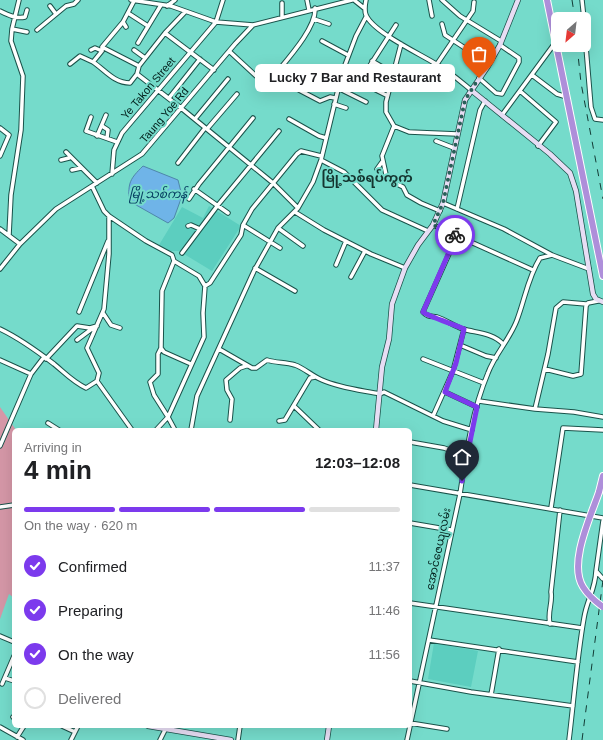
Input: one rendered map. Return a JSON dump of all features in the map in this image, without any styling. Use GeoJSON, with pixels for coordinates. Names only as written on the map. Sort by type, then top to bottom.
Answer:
{"type":"FeatureCollection","features":[{"type":"Feature","properties":{"kind":"highway"},"geometry":{"type":"LineString","coordinates":[[547,0],[551,22]]}},
{"type":"Feature","properties":{"kind":"highway"},"geometry":{"type":"LineString","coordinates":[[557,52],[603,276]]}},
{"type":"Feature","properties":{"kind":"highway"},"geometry":{"type":"LineString","coordinates":[[603,476],[580,549],[578,564],[579,576],[583,587],[603,607]]}},
{"type":"Feature","properties":{"kind":"street"},"geometry":{"type":"LineString","coordinates":[[9,235],[11,194],[21,130],[23,76],[11,41],[14,17],[19,0]]}},
{"type":"Feature","properties":{"kind":"street"},"geometry":{"type":"LineString","coordinates":[[37,30],[56,14],[78,0]]}},
{"type":"Feature","properties":{"kind":"street"},"geometry":{"type":"LineString","coordinates":[[93,62],[123,22],[128,14],[133,0],[161,4],[180,9],[216,22],[253,25],[335,2],[353,0],[364,8]]}},
{"type":"Feature","properties":{"kind":"street"},"geometry":{"type":"LineString","coordinates":[[167,6],[176,0],[180,9]]}},
{"type":"Feature","properties":{"kind":"street"},"geometry":{"type":"LineString","coordinates":[[216,22],[223,0]]}},
{"type":"Feature","properties":{"kind":"street"},"geometry":{"type":"LineString","coordinates":[[308,0],[309,10]]}},
{"type":"Feature","properties":{"kind":"street"},"geometry":{"type":"LineString","coordinates":[[366,0],[364,8],[366,16],[388,36],[437,64],[485,101],[569,171],[574,181],[593,294],[601,302]]}},
{"type":"Feature","properties":{"kind":"street"},"geometry":{"type":"LineString","coordinates":[[429,0],[432,16]]}},
{"type":"Feature","properties":{"kind":"street"},"geometry":{"type":"LineString","coordinates":[[442,0],[466,20],[519,58],[519,62],[502,94],[496,93],[479,78]]}},
{"type":"Feature","properties":{"kind":"street"},"geometry":{"type":"LineString","coordinates":[[376,428],[382,367],[389,339],[392,304],[405,268],[433,225],[443,203],[465,100],[500,43],[518,0]]}},
{"type":"Feature","properties":{"kind":"street"},"geometry":{"type":"LineString","coordinates":[[582,0],[583,12]]}},
{"type":"Feature","properties":{"kind":"street"},"geometry":{"type":"LineString","coordinates":[[437,64],[473,11],[474,2]]}},
{"type":"Feature","properties":{"kind":"street"},"geometry":{"type":"LineString","coordinates":[[282,3],[282,17]]}},
{"type":"Feature","properties":{"kind":"street"},"geometry":{"type":"LineString","coordinates":[[138,43],[161,4]]}},
{"type":"Feature","properties":{"kind":"street"},"geometry":{"type":"LineString","coordinates":[[50,6],[56,14]]}},
{"type":"Feature","properties":{"kind":"street"},"geometry":{"type":"LineString","coordinates":[[229,51],[256,76],[269,82],[304,36],[314,19],[316,8]]}},
{"type":"Feature","properties":{"kind":"street"},"geometry":{"type":"LineString","coordinates":[[1,12],[14,17],[25,18],[27,10]]}},
{"type":"Feature","properties":{"kind":"street"},"geometry":{"type":"LineString","coordinates":[[70,64],[80,56],[105,70],[115,81],[130,84],[145,58],[165,33],[185,12]]}},
{"type":"Feature","properties":{"kind":"street"},"geometry":{"type":"LineString","coordinates":[[128,14],[148,26]]}},
{"type":"Feature","properties":{"kind":"street"},"geometry":{"type":"LineString","coordinates":[[191,428],[197,396],[255,268],[278,228],[295,212],[313,182],[321,158],[342,73],[348,55],[366,16]]}},
{"type":"Feature","properties":{"kind":"street"},"geometry":{"type":"LineString","coordinates":[[314,19],[329,24]]}},
{"type":"Feature","properties":{"kind":"street"},"geometry":{"type":"LineString","coordinates":[[123,22],[126,27]]}},
{"type":"Feature","properties":{"kind":"street","name":"Ye Takon Street"},"geometry":{"type":"LineString","coordinates":[[112,174],[112,160],[117,142],[190,51],[216,22]]}},
{"type":"Feature","properties":{"kind":"street"},"geometry":{"type":"LineString","coordinates":[[442,24],[444,34],[474,54]]}},
{"type":"Feature","properties":{"kind":"street","name":"Taung Yoe Rd"},"geometry":{"type":"LineString","coordinates":[[0,268],[20,244],[56,209],[142,154],[229,51],[253,25]]}},
{"type":"Feature","properties":{"kind":"street"},"geometry":{"type":"LineString","coordinates":[[360,81],[396,25]]}},
{"type":"Feature","properties":{"kind":"street"},"geometry":{"type":"LineString","coordinates":[[12,29],[27,32]]}},
{"type":"Feature","properties":{"kind":"street"},"geometry":{"type":"LineString","coordinates":[[165,33],[214,70]]}},
{"type":"Feature","properties":{"kind":"street"},"geometry":{"type":"LineString","coordinates":[[322,41],[348,55]]}},
{"type":"Feature","properties":{"kind":"street"},"geometry":{"type":"LineString","coordinates":[[401,44],[386,95],[386,112],[394,126],[409,132],[457,134]]}},
{"type":"Feature","properties":{"kind":"street"},"geometry":{"type":"LineString","coordinates":[[91,50],[95,48],[102,49],[139,66]]}},
{"type":"Feature","properties":{"kind":"street"},"geometry":{"type":"LineString","coordinates":[[502,115],[551,49]]}},
{"type":"Feature","properties":{"kind":"street"},"geometry":{"type":"LineString","coordinates":[[134,50],[145,58]]}},
{"type":"Feature","properties":{"kind":"street"},"geometry":{"type":"LineString","coordinates":[[586,52],[591,107],[595,119],[603,120]]}},
{"type":"Feature","properties":{"kind":"street"},"geometry":{"type":"LineString","coordinates":[[169,98],[200,59]]}},
{"type":"Feature","properties":{"kind":"street"},"geometry":{"type":"LineString","coordinates":[[372,61],[384,68]]}},
{"type":"Feature","properties":{"kind":"street"},"geometry":{"type":"LineString","coordinates":[[312,67],[340,80]]}},
{"type":"Feature","properties":{"kind":"street"},"geometry":{"type":"LineString","coordinates":[[278,71],[292,75]]}},
{"type":"Feature","properties":{"kind":"street"},"geometry":{"type":"LineString","coordinates":[[342,73],[386,95]]}},
{"type":"Feature","properties":{"kind":"street"},"geometry":{"type":"LineString","coordinates":[[137,74],[169,98],[273,183],[298,208]]}},
{"type":"Feature","properties":{"kind":"street"},"geometry":{"type":"LineString","coordinates":[[532,75],[557,94],[567,97]]}},
{"type":"Feature","properties":{"kind":"street"},"geometry":{"type":"LineString","coordinates":[[195,119],[228,79]]}},
{"type":"Feature","properties":{"kind":"street"},"geometry":{"type":"LineString","coordinates":[[338,88],[366,102]]}},
{"type":"Feature","properties":{"kind":"street"},"geometry":{"type":"LineString","coordinates":[[299,90],[320,101],[330,97],[335,98]]}},
{"type":"Feature","properties":{"kind":"street"},"geometry":{"type":"LineString","coordinates":[[520,91],[556,122],[538,146]]}},
{"type":"Feature","properties":{"kind":"street"},"geometry":{"type":"LineString","coordinates":[[178,163],[206,128],[237,94]]}},
{"type":"Feature","properties":{"kind":"street"},"geometry":{"type":"LineString","coordinates":[[458,209],[480,110],[485,101]]}},
{"type":"Feature","properties":{"kind":"street"},"geometry":{"type":"LineString","coordinates":[[334,104],[346,108]]}},
{"type":"Feature","properties":{"kind":"street"},"geometry":{"type":"LineString","coordinates":[[97,136],[106,115]]}},
{"type":"Feature","properties":{"kind":"street"},"geometry":{"type":"LineString","coordinates":[[90,117],[86,130],[97,136],[117,142]]}},
{"type":"Feature","properties":{"kind":"street"},"geometry":{"type":"LineString","coordinates":[[189,199],[194,189],[228,146],[253,118]]}},
{"type":"Feature","properties":{"kind":"street"},"geometry":{"type":"LineString","coordinates":[[289,120],[319,136],[326,138]]}},
{"type":"Feature","properties":{"kind":"street"},"geometry":{"type":"LineString","coordinates":[[102,126],[108,130],[107,138]]}},
{"type":"Feature","properties":{"kind":"street"},"geometry":{"type":"LineString","coordinates":[[394,126],[382,156],[382,162],[387,179],[403,187],[407,195],[440,211]]}},
{"type":"Feature","properties":{"kind":"street"},"geometry":{"type":"LineString","coordinates":[[0,128],[9,135],[0,155]]}},
{"type":"Feature","properties":{"kind":"street"},"geometry":{"type":"LineString","coordinates":[[182,253],[250,164],[279,131]]}},
{"type":"Feature","properties":{"kind":"street"},"geometry":{"type":"LineString","coordinates":[[436,141],[454,148]]}},
{"type":"Feature","properties":{"kind":"street"},"geometry":{"type":"LineString","coordinates":[[205,286],[210,283],[240,235],[242,225],[252,209],[301,151],[321,158],[344,172],[382,210],[428,231]]}},
{"type":"Feature","properties":{"kind":"street"},"geometry":{"type":"LineString","coordinates":[[66,152],[96,184]]}},
{"type":"Feature","properties":{"kind":"street"},"geometry":{"type":"LineString","coordinates":[[61,160],[70,158]]}},
{"type":"Feature","properties":{"kind":"street"},"geometry":{"type":"LineString","coordinates":[[376,169],[382,162]]}},
{"type":"Feature","properties":{"kind":"street"},"geometry":{"type":"LineString","coordinates":[[72,170],[81,168]]}},
{"type":"Feature","properties":{"kind":"street"},"geometry":{"type":"LineString","coordinates":[[92,186],[104,211],[109,216],[153,245],[172,255],[174,261],[162,291],[161,348],[158,354],[158,374],[150,382],[154,395],[174,428]]}},
{"type":"Feature","properties":{"kind":"street"},"geometry":{"type":"LineString","coordinates":[[194,189],[228,213]]}},
{"type":"Feature","properties":{"kind":"street"},"geometry":{"type":"LineString","coordinates":[[443,203],[504,229],[552,255],[589,269]]}},
{"type":"Feature","properties":{"kind":"street"},"geometry":{"type":"LineString","coordinates":[[295,212],[365,251],[405,268]]}},
{"type":"Feature","properties":{"kind":"street"},"geometry":{"type":"LineString","coordinates":[[0,329],[45,358],[76,384],[86,388],[97,381],[99,373],[87,348],[103,314],[108,274],[110,236],[109,216]]}},
{"type":"Feature","properties":{"kind":"street"},"geometry":{"type":"LineString","coordinates":[[188,226],[191,225],[200,229]]}},
{"type":"Feature","properties":{"kind":"street"},"geometry":{"type":"LineString","coordinates":[[242,225],[280,248]]}},
{"type":"Feature","properties":{"kind":"street"},"geometry":{"type":"LineString","coordinates":[[433,225],[533,270]]}},
{"type":"Feature","properties":{"kind":"street"},"geometry":{"type":"LineString","coordinates":[[0,228],[20,244]]}},
{"type":"Feature","properties":{"kind":"street"},"geometry":{"type":"LineString","coordinates":[[278,228],[303,246]]}},
{"type":"Feature","properties":{"kind":"street"},"geometry":{"type":"LineString","coordinates":[[79,312],[110,236]]}},
{"type":"Feature","properties":{"kind":"street"},"geometry":{"type":"LineString","coordinates":[[456,236],[423,312],[426,315],[437,317],[464,329],[478,331],[499,339],[503,344]]}},
{"type":"Feature","properties":{"kind":"street"},"geometry":{"type":"LineString","coordinates":[[336,265],[346,241]]}},
{"type":"Feature","properties":{"kind":"street"},"geometry":{"type":"LineString","coordinates":[[351,277],[365,251]]}},
{"type":"Feature","properties":{"kind":"street","name":"အောင်ဇေယျလမ်း"},"geometry":{"type":"LineString","coordinates":[[412,714],[460,494],[466,456],[478,401],[484,383],[496,358],[516,322],[533,270],[540,258],[552,255]]}},
{"type":"Feature","properties":{"kind":"street"},"geometry":{"type":"LineString","coordinates":[[158,428],[168,417],[204,338],[203,312],[205,286],[199,276],[174,261]]}},
{"type":"Feature","properties":{"kind":"street"},"geometry":{"type":"LineString","coordinates":[[255,268],[295,291]]}},
{"type":"Feature","properties":{"kind":"street"},"geometry":{"type":"LineString","coordinates":[[535,409],[558,305],[566,301],[586,304],[601,302]]}},
{"type":"Feature","properties":{"kind":"street"},"geometry":{"type":"LineString","coordinates":[[544,369],[573,376],[581,374],[586,304]]}},
{"type":"Feature","properties":{"kind":"street"},"geometry":{"type":"LineString","coordinates":[[103,314],[111,325],[120,328]]}},
{"type":"Feature","properties":{"kind":"street"},"geometry":{"type":"LineString","coordinates":[[0,446],[32,374],[54,348],[76,326],[84,328],[96,327]]}},
{"type":"Feature","properties":{"kind":"street"},"geometry":{"type":"LineString","coordinates":[[77,340],[96,327]]}},
{"type":"Feature","properties":{"kind":"street"},"geometry":{"type":"LineString","coordinates":[[433,416],[445,392],[453,371],[464,329]]}},
{"type":"Feature","properties":{"kind":"street"},"geometry":{"type":"LineString","coordinates":[[460,345],[486,356],[496,358]]}},
{"type":"Feature","properties":{"kind":"street"},"geometry":{"type":"LineString","coordinates":[[161,348],[164,352],[191,364]]}},
{"type":"Feature","properties":{"kind":"street"},"geometry":{"type":"LineString","coordinates":[[219,349],[254,369],[267,360],[274,363],[284,363],[298,367],[314,377],[350,389],[380,394],[384,392],[433,416],[472,430]]}},
{"type":"Feature","properties":{"kind":"street"},"geometry":{"type":"LineString","coordinates":[[422,358],[484,383]]}},
{"type":"Feature","properties":{"kind":"street"},"geometry":{"type":"LineString","coordinates":[[0,360],[32,374]]}},
{"type":"Feature","properties":{"kind":"street"},"geometry":{"type":"LineString","coordinates":[[230,420],[232,398],[228,390],[226,380],[240,368],[247,366]]}},
{"type":"Feature","properties":{"kind":"street"},"geometry":{"type":"LineString","coordinates":[[279,421],[284,422],[310,378],[314,377]]}},
{"type":"Feature","properties":{"kind":"street"},"geometry":{"type":"LineString","coordinates":[[97,381],[131,428]]}},
{"type":"Feature","properties":{"kind":"street"},"geometry":{"type":"LineString","coordinates":[[445,392],[477,407]]}},
{"type":"Feature","properties":{"kind":"street"},"geometry":{"type":"LineString","coordinates":[[478,401],[535,409],[574,412],[603,417]]}},
{"type":"Feature","properties":{"kind":"street"},"geometry":{"type":"LineString","coordinates":[[294,406],[317,428]]}},
{"type":"Feature","properties":{"kind":"street"},"geometry":{"type":"LineString","coordinates":[[48,423],[56,428]]}},
{"type":"Feature","properties":{"kind":"street"},"geometry":{"type":"LineString","coordinates":[[551,508],[563,428],[603,430]]}},
{"type":"Feature","properties":{"kind":"street"},"geometry":{"type":"LineString","coordinates":[[412,442],[444,448],[466,456]]}},
{"type":"Feature","properties":{"kind":"street"},"geometry":{"type":"LineString","coordinates":[[412,485],[603,518]]}},
{"type":"Feature","properties":{"kind":"street"},"geometry":{"type":"LineString","coordinates":[[0,507],[12,505]]}},
{"type":"Feature","properties":{"kind":"street"},"geometry":{"type":"LineString","coordinates":[[550,624],[548,615],[552,597],[551,592],[560,510]]}},
{"type":"Feature","properties":{"kind":"street"},"geometry":{"type":"LineString","coordinates":[[569,740],[582,628],[586,606],[595,588],[603,521]]}},
{"type":"Feature","properties":{"kind":"street"},"geometry":{"type":"LineString","coordinates":[[412,523],[451,530]]}},
{"type":"Feature","properties":{"kind":"street"},"geometry":{"type":"LineString","coordinates":[[596,571],[603,579]]}},
{"type":"Feature","properties":{"kind":"street"},"geometry":{"type":"LineString","coordinates":[[412,603],[582,628]]}},
{"type":"Feature","properties":{"kind":"street"},"geometry":{"type":"LineString","coordinates":[[0,636],[12,641]]}},
{"type":"Feature","properties":{"kind":"street"},"geometry":{"type":"LineString","coordinates":[[429,640],[578,662]]}},
{"type":"Feature","properties":{"kind":"street"},"geometry":{"type":"LineString","coordinates":[[491,695],[499,650]]}},
{"type":"Feature","properties":{"kind":"street"},"geometry":{"type":"LineString","coordinates":[[2,684],[12,661]]}},
{"type":"Feature","properties":{"kind":"street"},"geometry":{"type":"LineString","coordinates":[[5,678],[12,680]]}},
{"type":"Feature","properties":{"kind":"street"},"geometry":{"type":"LineString","coordinates":[[412,681],[491,695],[573,706]]}},
{"type":"Feature","properties":{"kind":"street"},"geometry":{"type":"LineString","coordinates":[[412,723],[447,729]]}},
{"type":"Feature","properties":{"kind":"street"},"geometry":{"type":"LineString","coordinates":[[0,727],[23,740]]}},
{"type":"Feature","properties":{"kind":"street"},"geometry":{"type":"LineString","coordinates":[[17,737],[23,728]]}},
{"type":"Feature","properties":{"kind":"street"},"geometry":{"type":"LineString","coordinates":[[66,728],[75,732]]}},
{"type":"Feature","properties":{"kind":"street"},"geometry":{"type":"LineString","coordinates":[[71,740],[77,728]]}},
{"type":"Feature","properties":{"kind":"street"},"geometry":{"type":"LineString","coordinates":[[156,728],[231,740]]}},
{"type":"Feature","properties":{"kind":"street"},"geometry":{"type":"LineString","coordinates":[[238,740],[240,728]]}},
{"type":"Feature","properties":{"kind":"street"},"geometry":{"type":"LineString","coordinates":[[328,740],[329,728]]}},
{"type":"Feature","properties":{"kind":"street","name":"အောင်ဇေယျလမ်း"},"geometry":{"type":"LineString","coordinates":[[407,740],[409,728]]}},
{"type":"Feature","properties":{"kind":"street"},"geometry":{"type":"LineString","coordinates":[[160,740],[165,730]]}},
{"type":"Feature","properties":{"kind":"shaded area"},"geometry":{"type":"Polygon","coordinates":[[[209,206],[241,226],[212,271],[179,251],[168,251],[159,245],[182,207],[203,218],[209,206]]]}},
{"type":"Feature","properties":{"kind":"shaded area"},"geometry":{"type":"Polygon","coordinates":[[[0,407],[15,428],[12,428],[12,596],[9,594],[0,619],[0,407]]]}},
{"type":"Feature","properties":{"kind":"shaded area"},"geometry":{"type":"Polygon","coordinates":[[[434,643],[478,651],[471,687],[428,679],[434,643]]]}},
{"type":"Feature","properties":{"kind":"water","name":"မြို့သစ်ကန်"},"geometry":{"type":"Polygon","coordinates":[[[143,166],[178,180],[182,196],[174,218],[168,223],[129,201],[131,181],[135,174],[143,166]]]}},
{"type":"Feature","properties":{"kind":"railway"},"geometry":{"type":"LineString","coordinates":[[572,0],[574,12]]}},
{"type":"Feature","properties":{"kind":"railway"},"geometry":{"type":"LineString","coordinates":[[578,52],[581,83],[603,199]]}},
{"type":"Feature","properties":{"kind":"railway"},"geometry":{"type":"LineString","coordinates":[[582,740],[603,580]]}},
{"type":"Feature","properties":{"kind":"way so far"},"geometry":{"type":"LineString","coordinates":[[455,235],[433,225],[443,203],[465,100],[479,78]]}},
{"type":"Feature","properties":{"kind":"place","name":"Lucky 7 Bar and Restaurant"},"geometry":{"type":"Point","coordinates":[479,78]}},
{"type":"Feature","properties":{"kind":"district","name":"မြို့သစ်ရပ်ကွက်"},"geometry":{"type":"Point","coordinates":[367,177]}},
{"type":"Feature","properties":{"kind":"route"},"geometry":{"type":"LineString","coordinates":[[455,235],[456,236],[436,285],[432,294],[426,301],[423,312],[426,315],[437,317],[464,329],[456,363],[445,392],[461,398],[477,407],[462,481]]}}]}
